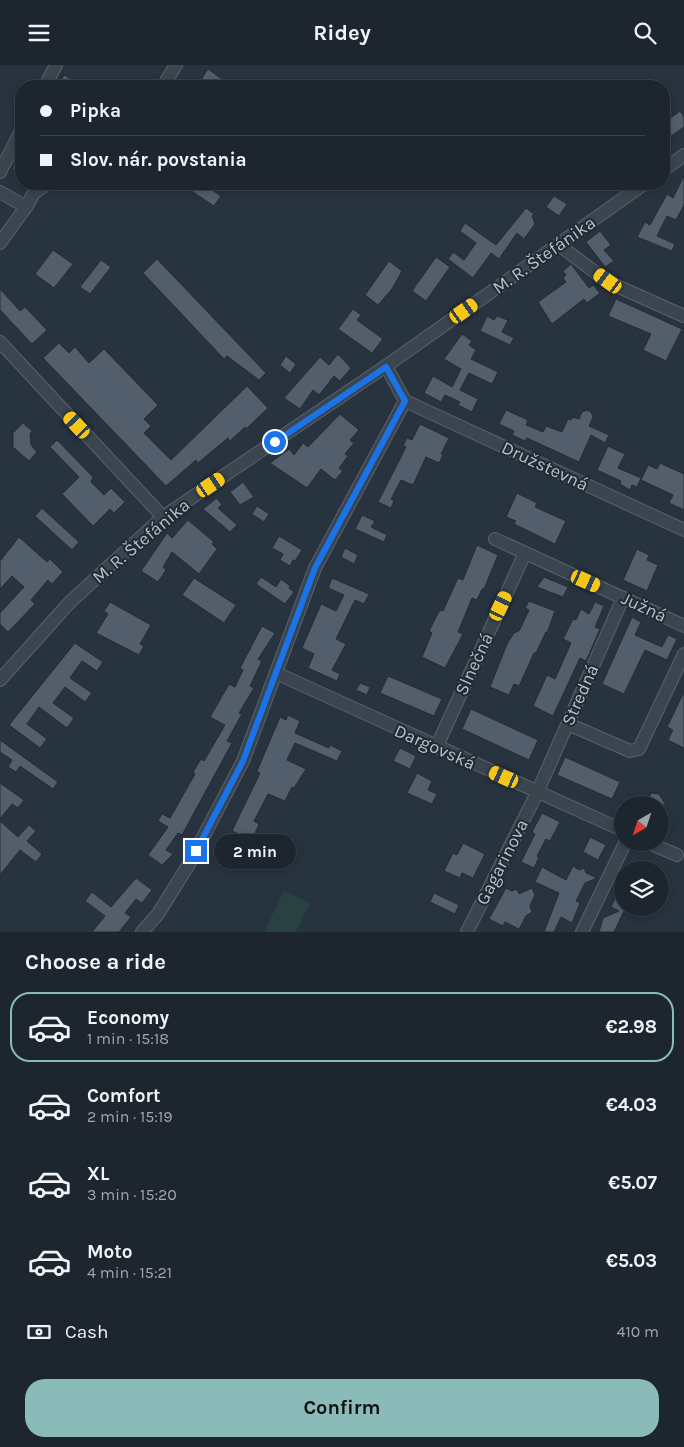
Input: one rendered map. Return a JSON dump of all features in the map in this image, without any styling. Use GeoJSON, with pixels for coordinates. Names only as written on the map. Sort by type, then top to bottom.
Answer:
{"type":"FeatureCollection","features":[{"type":"Feature","properties":{"kind":"street"},"geometry":{"type":"LineString","coordinates":[[48,80],[56,65]]}},
{"type":"Feature","properties":{"kind":"street"},"geometry":{"type":"LineString","coordinates":[[166,80],[176,65]]}},
{"type":"Feature","properties":{"kind":"street"},"geometry":{"type":"LineString","coordinates":[[0,172],[15,143]]}},
{"type":"Feature","properties":{"kind":"street"},"geometry":{"type":"LineString","coordinates":[[670,166],[684,155]]}},
{"type":"Feature","properties":{"kind":"street"},"geometry":{"type":"LineString","coordinates":[[0,243],[34,193],[38,190]]}},
{"type":"Feature","properties":{"kind":"street","name":"M. R. Štefánika"},"geometry":{"type":"LineString","coordinates":[[0,680],[70,602],[164,517],[386,367],[636,190]]}},
{"type":"Feature","properties":{"kind":"street"},"geometry":{"type":"LineString","coordinates":[[0,192],[26,207]]}},
{"type":"Feature","properties":{"kind":"street"},"geometry":{"type":"LineString","coordinates":[[558,245],[608,281],[684,316]]}},
{"type":"Feature","properties":{"kind":"street"},"geometry":{"type":"LineString","coordinates":[[0,342],[164,517]]}},
{"type":"Feature","properties":{"kind":"street"},"geometry":{"type":"LineString","coordinates":[[142,932],[158,914],[189,864],[243,761],[315,568],[405,401],[386,367]]}},
{"type":"Feature","properties":{"kind":"street","name":"Družstevná"},"geometry":{"type":"LineString","coordinates":[[405,401],[684,529]]}},
{"type":"Feature","properties":{"kind":"street","name":"Južná"},"geometry":{"type":"LineString","coordinates":[[495,539],[684,625]]}},
{"type":"Feature","properties":{"kind":"street","name":"Slnečná"},"geometry":{"type":"LineString","coordinates":[[436,747],[525,553]]}},
{"type":"Feature","properties":{"kind":"street","name":"Stredná"},"geometry":{"type":"LineString","coordinates":[[538,793],[623,598]]}},
{"type":"Feature","properties":{"kind":"street"},"geometry":{"type":"LineString","coordinates":[[568,724],[630,751],[639,749],[684,654]]}},
{"type":"Feature","properties":{"kind":"street","name":"Dargovská"},"geometry":{"type":"LineString","coordinates":[[276,673],[614,827]]}},
{"type":"Feature","properties":{"kind":"street","name":"Gagarinova"},"geometry":{"type":"LineString","coordinates":[[467,932],[538,793]]}},
{"type":"Feature","properties":{"kind":"street"},"geometry":{"type":"LineString","coordinates":[[582,932],[621,851]]}},
{"type":"Feature","properties":{"kind":"street"},"geometry":{"type":"LineString","coordinates":[[668,851],[677,855]]}},
{"type":"Feature","properties":{"kind":"green space"},"geometry":{"type":"Polygon","coordinates":[[[284,891],[310,903],[296,932],[264,932],[284,891]]]}},
{"type":"Feature","properties":{"kind":"building"},"geometry":{"type":"Polygon","coordinates":[[[208,69],[224,80],[201,80],[208,69]]]}},
{"type":"Feature","properties":{"kind":"building"},"geometry":{"type":"Polygon","coordinates":[[[64,75],[73,80],[61,80],[64,75]]]}},
{"type":"Feature","properties":{"kind":"building"},"geometry":{"type":"Polygon","coordinates":[[[680,111],[684,117],[684,127],[670,137],[670,118],[680,111]]]}},
{"type":"Feature","properties":{"kind":"building"},"geometry":{"type":"Polygon","coordinates":[[[684,176],[684,205],[676,220],[667,216],[657,236],[675,244],[672,251],[637,237],[645,222],[650,225],[667,194],[673,198],[684,176]]]}},
{"type":"Feature","properties":{"kind":"building"},"geometry":{"type":"Polygon","coordinates":[[[190,190],[212,190],[221,196],[214,206],[190,190]]]}},
{"type":"Feature","properties":{"kind":"building"},"geometry":{"type":"Polygon","coordinates":[[[554,196],[567,204],[559,216],[546,207],[554,196]]]}},
{"type":"Feature","properties":{"kind":"building"},"geometry":{"type":"Polygon","coordinates":[[[526,208],[534,214],[532,216],[535,224],[524,239],[517,233],[499,259],[491,253],[473,278],[448,259],[453,252],[464,260],[476,243],[460,231],[465,223],[496,245],[526,208]]]}},
{"type":"Feature","properties":{"kind":"building"},"geometry":{"type":"Polygon","coordinates":[[[600,231],[611,245],[604,250],[614,261],[605,267],[586,242],[600,231]]]}},
{"type":"Feature","properties":{"kind":"building"},"geometry":{"type":"Polygon","coordinates":[[[53,250],[73,264],[54,288],[35,274],[53,250]]]}},
{"type":"Feature","properties":{"kind":"building"},"geometry":{"type":"Polygon","coordinates":[[[436,257],[450,267],[426,301],[412,291],[436,257]]]}},
{"type":"Feature","properties":{"kind":"building"},"geometry":{"type":"Polygon","coordinates":[[[157,259],[266,373],[259,380],[227,356],[224,359],[143,273],[157,259]]]}},
{"type":"Feature","properties":{"kind":"building"},"geometry":{"type":"Polygon","coordinates":[[[101,260],[111,267],[90,294],[80,287],[101,260]]]}},
{"type":"Feature","properties":{"kind":"building"},"geometry":{"type":"Polygon","coordinates":[[[389,261],[402,271],[392,289],[378,305],[365,295],[389,261]]]}},
{"type":"Feature","properties":{"kind":"building"},"geometry":{"type":"Polygon","coordinates":[[[571,264],[589,288],[593,285],[600,293],[587,303],[584,299],[552,324],[538,302],[566,282],[563,278],[566,275],[563,271],[571,264]]]}},
{"type":"Feature","properties":{"kind":"building"},"geometry":{"type":"Polygon","coordinates":[[[0,289],[20,311],[25,307],[47,330],[32,344],[0,310],[0,289]]]}},
{"type":"Feature","properties":{"kind":"building"},"geometry":{"type":"Polygon","coordinates":[[[616,299],[682,329],[666,361],[643,350],[651,334],[608,316],[616,299]]]}},
{"type":"Feature","properties":{"kind":"building"},"geometry":{"type":"Polygon","coordinates":[[[353,309],[361,315],[357,320],[383,339],[372,353],[338,329],[353,309]]]}},
{"type":"Feature","properties":{"kind":"building"},"geometry":{"type":"Polygon","coordinates":[[[487,316],[494,320],[497,316],[508,320],[502,332],[514,338],[510,345],[480,331],[487,316]]]}},
{"type":"Feature","properties":{"kind":"building"},"geometry":{"type":"Polygon","coordinates":[[[462,334],[472,341],[469,345],[476,350],[471,359],[498,372],[492,384],[469,373],[460,390],[478,399],[472,412],[458,405],[460,402],[445,395],[441,402],[424,393],[433,376],[452,387],[461,369],[444,359],[462,334]]]}},
{"type":"Feature","properties":{"kind":"building"},"geometry":{"type":"Polygon","coordinates":[[[59,343],[69,353],[75,347],[89,363],[104,349],[158,405],[144,419],[151,426],[144,433],[171,460],[247,386],[268,408],[246,429],[245,427],[230,441],[228,438],[198,463],[196,460],[166,486],[43,358],[59,343]]]}},
{"type":"Feature","properties":{"kind":"building"},"geometry":{"type":"Polygon","coordinates":[[[338,354],[351,368],[340,381],[334,376],[319,395],[313,390],[300,409],[284,398],[320,357],[329,365],[338,354]]]}},
{"type":"Feature","properties":{"kind":"building"},"geometry":{"type":"Polygon","coordinates":[[[286,356],[296,364],[290,373],[280,365],[286,356]]]}},
{"type":"Feature","properties":{"kind":"building"},"geometry":{"type":"Polygon","coordinates":[[[506,410],[528,420],[526,425],[543,432],[546,426],[562,432],[568,419],[571,420],[573,417],[579,419],[582,412],[587,410],[591,412],[593,417],[589,426],[609,435],[605,443],[591,435],[579,462],[527,438],[525,441],[512,435],[514,431],[499,424],[506,410]]]}},
{"type":"Feature","properties":{"kind":"building"},"geometry":{"type":"Polygon","coordinates":[[[340,414],[359,430],[350,440],[354,443],[345,454],[348,456],[339,468],[343,471],[335,480],[321,469],[307,488],[270,463],[289,449],[294,455],[303,443],[308,447],[340,414]]]}},
{"type":"Feature","properties":{"kind":"building"},"geometry":{"type":"Polygon","coordinates":[[[23,423],[32,431],[30,434],[31,445],[37,452],[29,461],[13,447],[13,433],[23,423]]]}},
{"type":"Feature","properties":{"kind":"building"},"geometry":{"type":"Polygon","coordinates":[[[420,424],[449,438],[439,463],[426,457],[413,485],[401,480],[391,499],[394,501],[391,508],[378,502],[406,447],[403,446],[407,438],[412,440],[420,424]]]}},
{"type":"Feature","properties":{"kind":"building"},"geometry":{"type":"Polygon","coordinates":[[[57,440],[93,477],[91,482],[104,495],[111,488],[125,502],[114,513],[110,509],[93,526],[62,494],[79,477],[50,447],[57,440]]]}},
{"type":"Feature","properties":{"kind":"building"},"geometry":{"type":"Polygon","coordinates":[[[608,446],[625,454],[618,468],[641,478],[637,487],[632,485],[630,490],[620,484],[621,481],[597,470],[608,446]]]}},
{"type":"Feature","properties":{"kind":"building"},"geometry":{"type":"Polygon","coordinates":[[[660,463],[684,474],[684,510],[669,503],[673,495],[641,480],[648,465],[657,469],[660,463]]]}},
{"type":"Feature","properties":{"kind":"building"},"geometry":{"type":"Polygon","coordinates":[[[243,482],[254,497],[240,505],[230,492],[243,482]]]}},
{"type":"Feature","properties":{"kind":"building"},"geometry":{"type":"Polygon","coordinates":[[[517,493],[537,503],[535,507],[566,521],[555,544],[514,524],[516,521],[506,517],[517,493]]]}},
{"type":"Feature","properties":{"kind":"building"},"geometry":{"type":"Polygon","coordinates":[[[217,498],[222,505],[218,508],[237,525],[230,532],[203,509],[217,498]]]}},
{"type":"Feature","properties":{"kind":"building"},"geometry":{"type":"Polygon","coordinates":[[[257,506],[269,514],[264,522],[252,514],[257,506]]]}},
{"type":"Feature","properties":{"kind":"building"},"geometry":{"type":"Polygon","coordinates":[[[42,508],[79,542],[72,550],[35,516],[42,508]]]}},
{"type":"Feature","properties":{"kind":"building"},"geometry":{"type":"Polygon","coordinates":[[[362,515],[375,521],[371,527],[387,535],[384,542],[355,529],[362,515]]]}},
{"type":"Feature","properties":{"kind":"building"},"geometry":{"type":"Polygon","coordinates":[[[188,520],[214,542],[212,544],[217,549],[199,574],[172,552],[163,567],[166,570],[158,582],[141,571],[167,533],[172,538],[188,520]]]}},
{"type":"Feature","properties":{"kind":"building"},"geometry":{"type":"Polygon","coordinates":[[[279,536],[302,550],[290,566],[280,560],[283,554],[272,548],[279,536]]]}},
{"type":"Feature","properties":{"kind":"building"},"geometry":{"type":"Polygon","coordinates":[[[19,537],[47,562],[50,559],[63,572],[52,584],[48,580],[31,600],[35,604],[8,632],[0,624],[0,613],[24,587],[12,576],[0,589],[0,561],[19,537]]]}},
{"type":"Feature","properties":{"kind":"building"},"geometry":{"type":"Polygon","coordinates":[[[477,545],[498,555],[484,589],[482,589],[477,600],[472,598],[458,632],[463,634],[445,668],[422,657],[432,633],[429,631],[440,610],[443,611],[458,578],[463,580],[477,545]]]}},
{"type":"Feature","properties":{"kind":"building"},"geometry":{"type":"Polygon","coordinates":[[[345,548],[358,555],[354,564],[341,557],[345,548]]]}},
{"type":"Feature","properties":{"kind":"building"},"geometry":{"type":"Polygon","coordinates":[[[637,549],[649,555],[647,560],[658,565],[647,591],[623,580],[637,549]]]}},
{"type":"Feature","properties":{"kind":"building"},"geometry":{"type":"Polygon","coordinates":[[[261,577],[276,587],[281,579],[294,592],[285,604],[256,584],[261,577]]]}},
{"type":"Feature","properties":{"kind":"building"},"geometry":{"type":"Polygon","coordinates":[[[544,577],[568,587],[563,597],[537,587],[544,577]]]}},
{"type":"Feature","properties":{"kind":"building"},"geometry":{"type":"Polygon","coordinates":[[[194,578],[236,605],[224,623],[182,595],[194,578]]]}},
{"type":"Feature","properties":{"kind":"building"},"geometry":{"type":"Polygon","coordinates":[[[332,578],[369,594],[364,604],[355,600],[336,639],[346,644],[332,670],[340,674],[337,681],[308,668],[314,654],[302,648],[321,604],[336,611],[344,595],[328,588],[332,578]]]}},
{"type":"Feature","properties":{"kind":"building"},"geometry":{"type":"Polygon","coordinates":[[[529,601],[555,611],[547,633],[536,653],[534,653],[519,686],[514,684],[509,695],[490,687],[507,644],[514,633],[519,631],[529,610],[525,608],[529,601]]]}},
{"type":"Feature","properties":{"kind":"building"},"geometry":{"type":"Polygon","coordinates":[[[110,602],[151,625],[140,644],[144,646],[139,655],[96,633],[108,614],[104,611],[110,602]]]}},
{"type":"Feature","properties":{"kind":"building"},"geometry":{"type":"Polygon","coordinates":[[[595,602],[604,606],[595,627],[600,629],[586,661],[580,658],[553,716],[533,706],[547,675],[555,679],[571,643],[563,639],[573,619],[576,620],[581,609],[589,614],[595,602]]]}},
{"type":"Feature","properties":{"kind":"building"},"geometry":{"type":"Polygon","coordinates":[[[632,617],[641,622],[635,635],[662,647],[668,635],[677,639],[667,660],[645,650],[624,694],[602,684],[632,617]]]}},
{"type":"Feature","properties":{"kind":"building"},"geometry":{"type":"Polygon","coordinates":[[[262,626],[275,633],[258,659],[262,661],[250,686],[254,688],[239,713],[242,714],[227,741],[232,743],[182,835],[178,833],[166,850],[173,854],[162,865],[148,855],[168,827],[158,821],[162,814],[170,818],[195,774],[193,772],[201,759],[204,761],[225,725],[210,717],[229,684],[235,687],[243,670],[240,668],[262,626]]]}},
{"type":"Feature","properties":{"kind":"building"},"geometry":{"type":"Polygon","coordinates":[[[75,643],[103,662],[97,671],[82,661],[70,678],[92,693],[85,702],[65,687],[53,703],[74,718],[67,728],[39,707],[27,724],[47,739],[40,748],[9,725],[75,643]]]}},
{"type":"Feature","properties":{"kind":"building"},"geometry":{"type":"Polygon","coordinates":[[[388,676],[442,699],[434,716],[380,693],[388,676]]]}},
{"type":"Feature","properties":{"kind":"building"},"geometry":{"type":"Polygon","coordinates":[[[360,683],[370,687],[367,695],[356,690],[360,683]]]}},
{"type":"Feature","properties":{"kind":"building"},"geometry":{"type":"Polygon","coordinates":[[[684,692],[684,748],[668,740],[673,730],[667,727],[684,692]]]}},
{"type":"Feature","properties":{"kind":"building"},"geometry":{"type":"Polygon","coordinates":[[[471,709],[538,740],[529,760],[462,729],[471,709]]]}},
{"type":"Feature","properties":{"kind":"building"},"geometry":{"type":"Polygon","coordinates":[[[288,715],[300,721],[295,733],[329,748],[330,745],[342,751],[337,761],[295,743],[287,760],[306,769],[294,788],[292,787],[285,801],[268,794],[254,821],[259,824],[252,840],[232,831],[260,773],[257,771],[280,717],[286,720],[288,715]]]}},
{"type":"Feature","properties":{"kind":"building"},"geometry":{"type":"Polygon","coordinates":[[[0,740],[58,782],[53,789],[20,766],[16,772],[8,767],[12,760],[0,752],[0,740]]]}},
{"type":"Feature","properties":{"kind":"building"},"geometry":{"type":"Polygon","coordinates":[[[400,748],[416,756],[410,769],[393,761],[400,748]]]}},
{"type":"Feature","properties":{"kind":"building"},"geometry":{"type":"Polygon","coordinates":[[[565,757],[620,782],[612,799],[557,775],[565,757]]]}},
{"type":"Feature","properties":{"kind":"building"},"geometry":{"type":"Polygon","coordinates":[[[417,773],[432,781],[428,790],[437,794],[432,804],[407,793],[417,773]]]}},
{"type":"Feature","properties":{"kind":"building"},"geometry":{"type":"Polygon","coordinates":[[[0,783],[24,800],[18,808],[12,804],[0,819],[0,783]]]}},
{"type":"Feature","properties":{"kind":"building"},"geometry":{"type":"Polygon","coordinates":[[[651,793],[659,794],[660,796],[650,796],[651,793]]]}},
{"type":"Feature","properties":{"kind":"building"},"geometry":{"type":"Polygon","coordinates":[[[542,813],[560,822],[550,841],[546,839],[537,856],[539,857],[534,868],[521,862],[535,834],[532,832],[542,813]]]}},
{"type":"Feature","properties":{"kind":"building"},"geometry":{"type":"Polygon","coordinates":[[[0,821],[18,837],[29,825],[36,831],[27,841],[42,854],[36,862],[20,850],[0,875],[0,821]]]}},
{"type":"Feature","properties":{"kind":"building"},"geometry":{"type":"Polygon","coordinates":[[[590,837],[606,845],[598,860],[583,852],[590,837]]]}},
{"type":"Feature","properties":{"kind":"building"},"geometry":{"type":"Polygon","coordinates":[[[463,843],[485,854],[473,878],[462,873],[460,878],[444,871],[453,853],[457,855],[463,843]]]}},
{"type":"Feature","properties":{"kind":"building"},"geometry":{"type":"Polygon","coordinates":[[[573,866],[579,870],[584,868],[586,873],[597,878],[585,883],[576,901],[580,903],[572,923],[561,917],[554,932],[544,932],[559,893],[535,882],[542,867],[566,880],[573,866]]]}},
{"type":"Feature","properties":{"kind":"building"},"geometry":{"type":"Polygon","coordinates":[[[136,878],[152,890],[142,903],[136,899],[125,913],[131,917],[119,932],[92,932],[105,916],[85,901],[92,892],[111,907],[136,878]]]}},
{"type":"Feature","properties":{"kind":"building"},"geometry":{"type":"Polygon","coordinates":[[[506,888],[512,891],[517,889],[519,894],[532,888],[535,895],[530,906],[532,912],[526,916],[519,929],[505,922],[503,926],[489,919],[506,888]]]}},
{"type":"Feature","properties":{"kind":"building"},"geometry":{"type":"Polygon","coordinates":[[[434,893],[459,905],[455,914],[430,902],[434,893]]]}},
{"type":"Feature","properties":{"kind":"building"},"geometry":{"type":"Polygon","coordinates":[[[614,913],[614,916],[622,916],[614,932],[599,932],[603,918],[614,913]]]}},
{"type":"Feature","properties":{"kind":"route"},"geometry":{"type":"LineString","coordinates":[[196,851],[243,761],[315,568],[405,401],[386,367],[275,442]]}}]}
